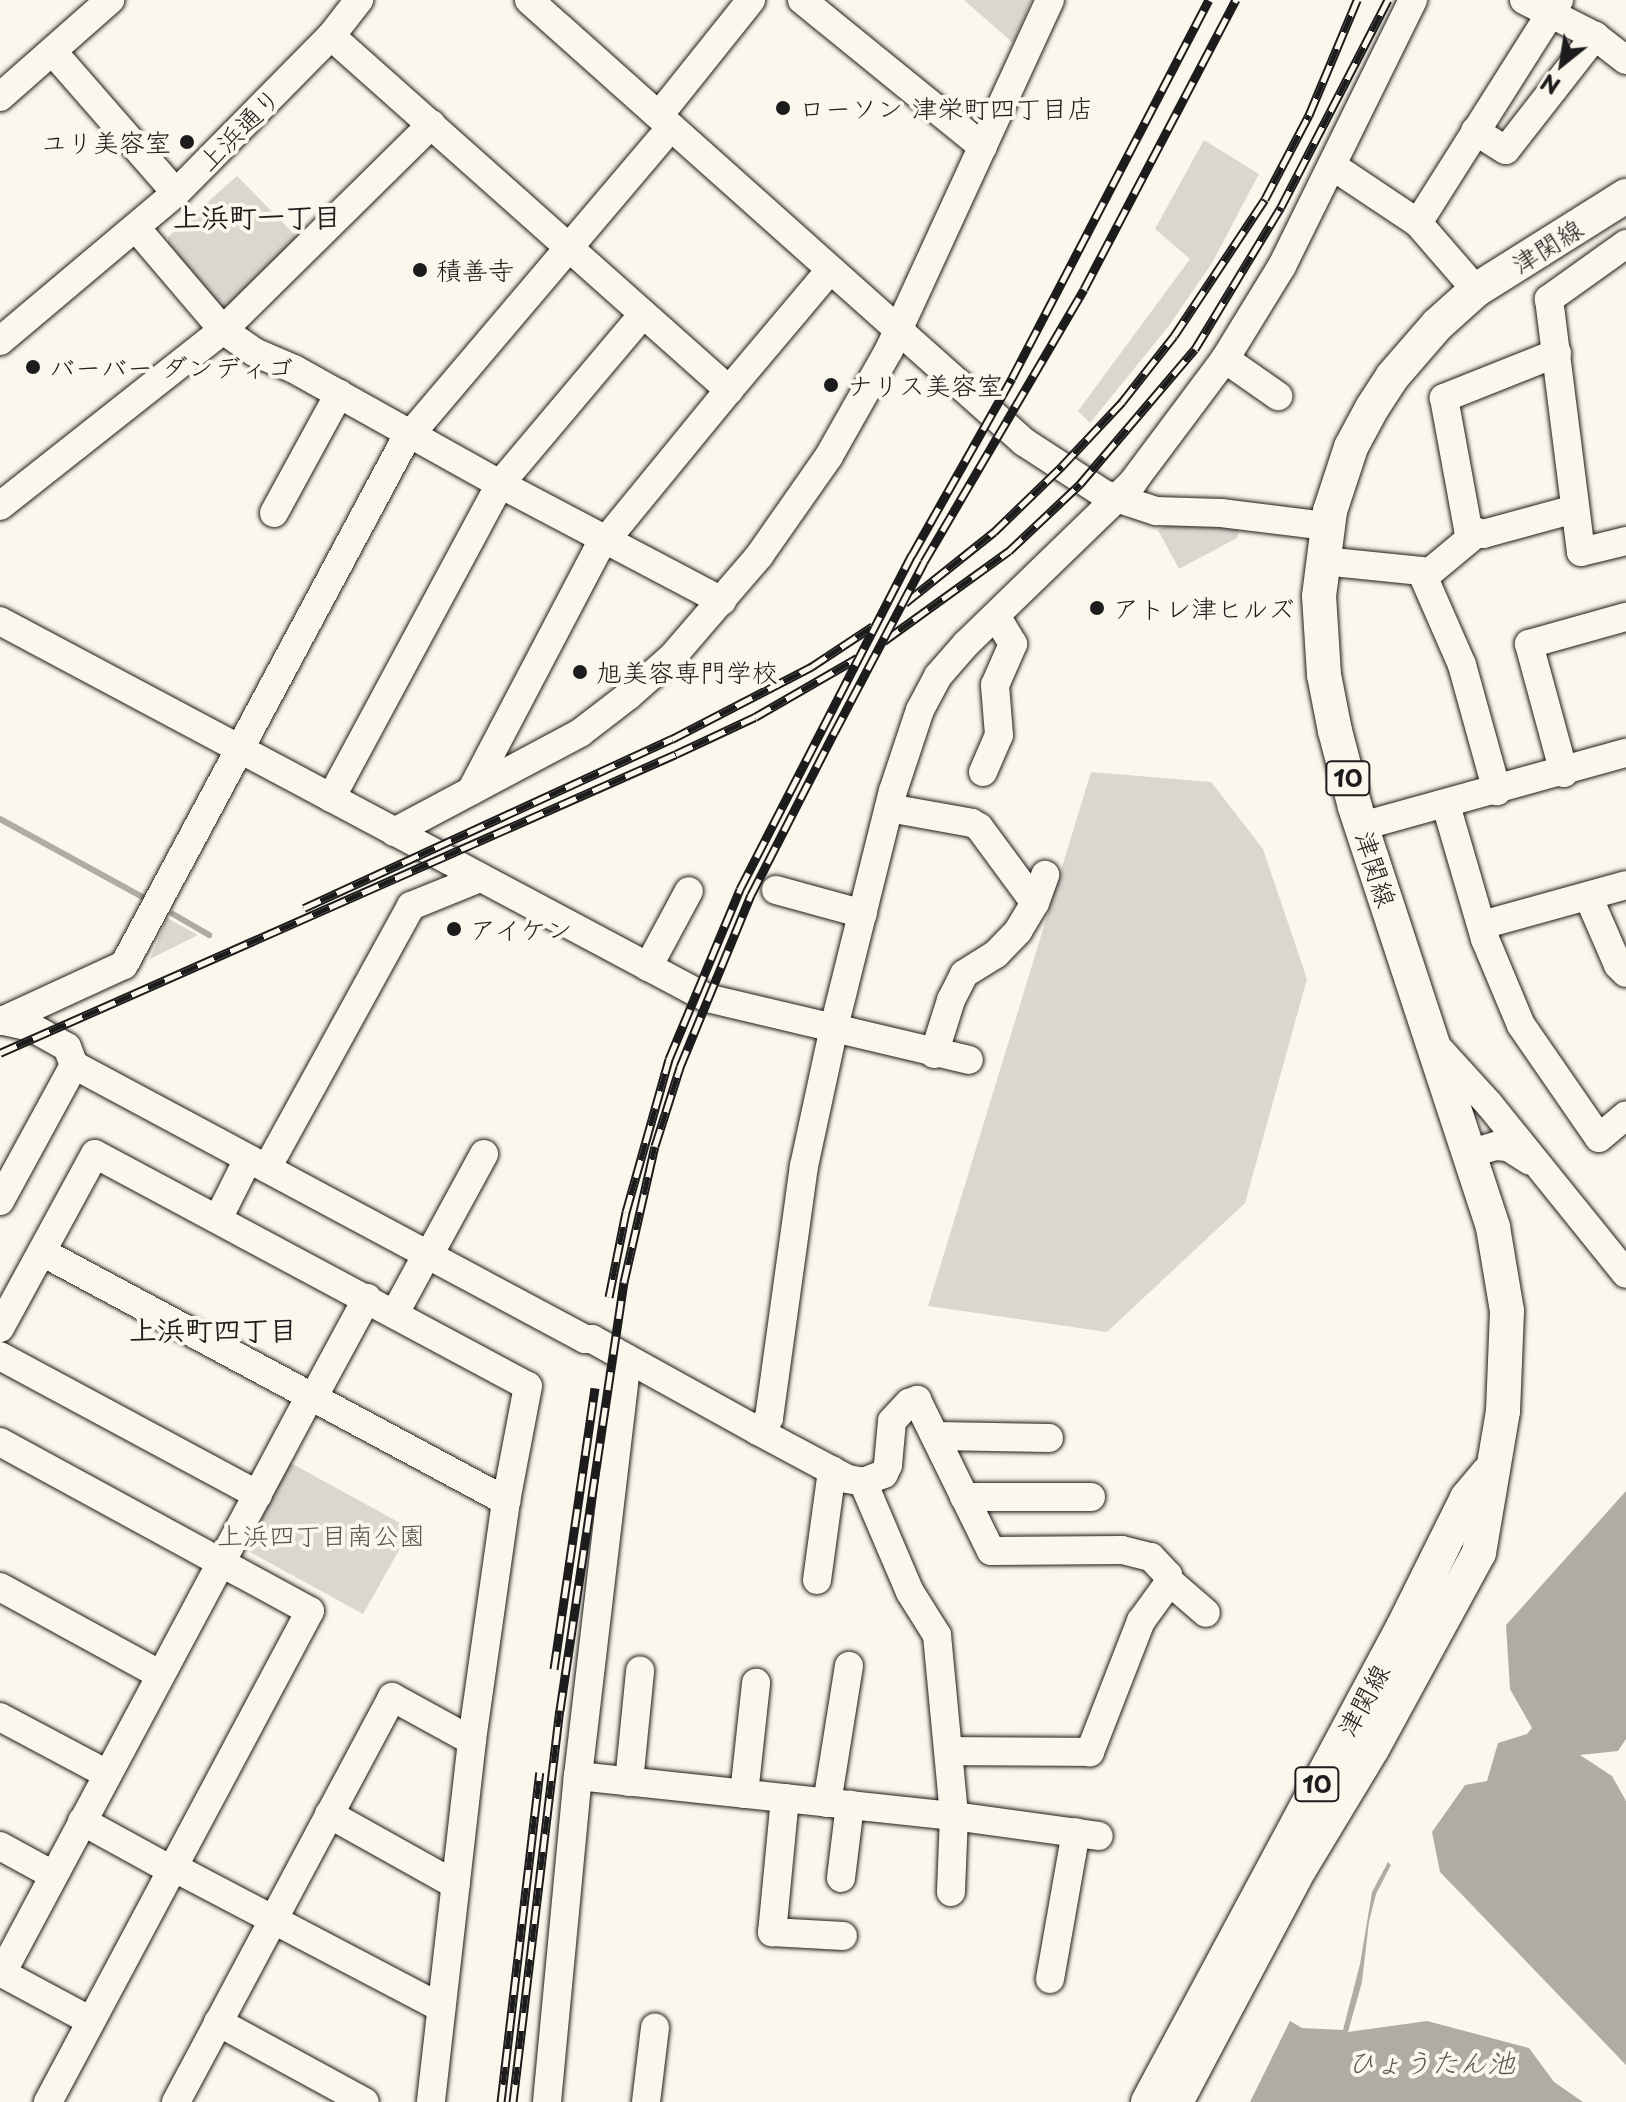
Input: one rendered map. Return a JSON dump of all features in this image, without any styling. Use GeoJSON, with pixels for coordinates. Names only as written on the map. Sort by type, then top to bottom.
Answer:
{"type":"FeatureCollection","features":[{"type":"Feature","properties":{"kind":"main road","name":"津関線"},"geometry":{"type":"LineString","coordinates":[[1176,2102],[1299,1870],[1372,1749],[1479,1553],[1503,1411],[1507,1311],[1493,1227],[1362,826],[1335,731],[1324,675],[1319,587],[1327,526],[1338,481],[1351,447],[1378,397],[1437,325],[1476,290],[1626,196]]}},
{"type":"Feature","properties":{"kind":"main road","name":"津関線"},"geometry":{"type":"LineString","coordinates":[[1148,2102],[1403,1627],[1467,1498],[1491,1469]]}},
{"type":"Feature","properties":{"kind":"street"},"geometry":{"type":"LineString","coordinates":[[0,97],[110,0]]}},
{"type":"Feature","properties":{"kind":"street","name":"上浜通り"},"geometry":{"type":"LineString","coordinates":[[0,341],[137,229],[176,193],[331,36],[359,0]]}},
{"type":"Feature","properties":{"kind":"street"},"geometry":{"type":"LineString","coordinates":[[529,0],[660,127],[830,270],[1024,442],[1104,494],[1156,511],[1221,513],[1327,526]]}},
{"type":"Feature","properties":{"kind":"street"},"geometry":{"type":"LineString","coordinates":[[1,1020],[124,965],[411,433],[567,247],[660,127],[751,0]]}},
{"type":"Feature","properties":{"kind":"street"},"geometry":{"type":"LineString","coordinates":[[802,0],[983,147]]}},
{"type":"Feature","properties":{"kind":"street"},"geometry":{"type":"LineString","coordinates":[[394,832],[580,733],[673,656],[759,556],[829,456],[897,331],[1050,0]]}},
{"type":"Feature","properties":{"kind":"street"},"geometry":{"type":"LineString","coordinates":[[758,1431],[769,1418],[804,1166],[834,1027],[889,808],[920,710],[938,676],[966,644],[1118,498],[1225,359],[1282,266],[1334,167],[1413,0]]}},
{"type":"Feature","properties":{"kind":"street"},"geometry":{"type":"LineString","coordinates":[[1524,0],[1555,6],[1626,60]]}},
{"type":"Feature","properties":{"kind":"street"},"geometry":{"type":"LineString","coordinates":[[1418,223],[1555,6]]}},
{"type":"Feature","properties":{"kind":"street"},"geometry":{"type":"LineString","coordinates":[[331,36],[729,390]]}},
{"type":"Feature","properties":{"kind":"street"},"geometry":{"type":"LineString","coordinates":[[1475,131],[1506,150],[1595,36]]}},
{"type":"Feature","properties":{"kind":"street"},"geometry":{"type":"LineString","coordinates":[[53,52],[176,193]]}},
{"type":"Feature","properties":{"kind":"street"},"geometry":{"type":"LineString","coordinates":[[0,506],[223,330],[432,124]]}},
{"type":"Feature","properties":{"kind":"street"},"geometry":{"type":"LineString","coordinates":[[1334,167],[1418,223],[1476,290]]}},
{"type":"Feature","properties":{"kind":"street"},"geometry":{"type":"LineString","coordinates":[[137,229],[223,330],[254,352],[339,394],[500,484],[722,601]]}},
{"type":"Feature","properties":{"kind":"street"},"geometry":{"type":"LineString","coordinates":[[1626,244],[1549,299],[1581,552],[1626,541]]}},
{"type":"Feature","properties":{"kind":"street"},"geometry":{"type":"LineString","coordinates":[[471,791],[597,551],[830,270]]}},
{"type":"Feature","properties":{"kind":"street"},"geometry":{"type":"LineString","coordinates":[[331,798],[500,484],[643,314]]}},
{"type":"Feature","properties":{"kind":"street"},"geometry":{"type":"LineString","coordinates":[[1478,532],[1468,529],[1444,398],[1557,353]]}},
{"type":"Feature","properties":{"kind":"street"},"geometry":{"type":"LineString","coordinates":[[1225,359],[1278,396]]}},
{"type":"Feature","properties":{"kind":"street"},"geometry":{"type":"LineString","coordinates":[[274,513],[339,394]]}},
{"type":"Feature","properties":{"kind":"street"},"geometry":{"type":"LineString","coordinates":[[1424,577],[1478,532],[1575,509]]}},
{"type":"Feature","properties":{"kind":"street"},"geometry":{"type":"LineString","coordinates":[[1323,561],[1421,571],[1462,665],[1497,791]]}},
{"type":"Feature","properties":{"kind":"street"},"geometry":{"type":"LineString","coordinates":[[983,772],[999,735],[995,685],[1013,644],[997,617]]}},
{"type":"Feature","properties":{"kind":"street"},"geometry":{"type":"LineString","coordinates":[[1564,773],[1529,644],[1626,617]]}},
{"type":"Feature","properties":{"kind":"street"},"geometry":{"type":"LineString","coordinates":[[0,621],[724,1005],[731,1003],[960,1055],[951,1000],[964,974],[1005,945],[1035,903],[1045,875]]}},
{"type":"Feature","properties":{"kind":"street"},"geometry":{"type":"LineString","coordinates":[[1362,826],[1564,773],[1626,753]]}},
{"type":"Feature","properties":{"kind":"street"},"geometry":{"type":"LineString","coordinates":[[1446,805],[1482,925],[1521,1025],[1599,1138],[1626,1115]]}},
{"type":"Feature","properties":{"kind":"street"},"geometry":{"type":"LineString","coordinates":[[889,808],[972,823],[979,827],[1035,903]]}},
{"type":"Feature","properties":{"kind":"street"},"geometry":{"type":"LineString","coordinates":[[218,1219],[258,1164],[411,906],[480,878]]}},
{"type":"Feature","properties":{"kind":"street"},"geometry":{"type":"LineString","coordinates":[[1482,925],[1626,885]]}},
{"type":"Feature","properties":{"kind":"street"},"geometry":{"type":"LineString","coordinates":[[776,890],[863,914]]}},
{"type":"Feature","properties":{"kind":"street"},"geometry":{"type":"LineString","coordinates":[[648,967],[689,891]]}},
{"type":"Feature","properties":{"kind":"street"},"geometry":{"type":"LineString","coordinates":[[1588,896],[1618,965],[1626,973]]}},
{"type":"Feature","properties":{"kind":"street"},"geometry":{"type":"LineString","coordinates":[[1,1020],[31,1027],[67,1047],[74,1065],[832,1470],[863,1482],[884,1474],[888,1465],[892,1421],[909,1403],[917,1400],[991,1551],[1122,1550],[1151,1557],[1168,1575],[1168,1580],[1141,1621],[1090,1752],[949,1751]]}},
{"type":"Feature","properties":{"kind":"street"},"geometry":{"type":"LineString","coordinates":[[1434,1044],[1489,1104],[1626,1274]]}},
{"type":"Feature","properties":{"kind":"street"},"geometry":{"type":"LineString","coordinates":[[0,1201],[74,1065]]}},
{"type":"Feature","properties":{"kind":"street"},"geometry":{"type":"LineString","coordinates":[[1469,1154],[1496,1146],[1508,1147],[1543,1171]]}},
{"type":"Feature","properties":{"kind":"street"},"geometry":{"type":"LineString","coordinates":[[0,1328],[95,1154],[528,1386],[506,1501],[472,1741],[431,2102]]}},
{"type":"Feature","properties":{"kind":"street"},"geometry":{"type":"LineString","coordinates":[[395,1313],[484,1154]]}},
{"type":"Feature","properties":{"kind":"street"},"geometry":{"type":"LineString","coordinates":[[42,1252],[506,1501]]}},
{"type":"Feature","properties":{"kind":"street"},"geometry":{"type":"LineString","coordinates":[[91,2021],[1,1972],[367,1298]]}},
{"type":"Feature","properties":{"kind":"street"},"geometry":{"type":"LineString","coordinates":[[0,1356],[258,1495]]}},
{"type":"Feature","properties":{"kind":"street"},"geometry":{"type":"LineString","coordinates":[[547,2102],[578,1776],[627,1359]]}},
{"type":"Feature","properties":{"kind":"street"},"geometry":{"type":"LineString","coordinates":[[936,1436],[1049,1438]]}},
{"type":"Feature","properties":{"kind":"street"},"geometry":{"type":"LineString","coordinates":[[0,1442],[310,1611],[48,2102]]}},
{"type":"Feature","properties":{"kind":"street"},"geometry":{"type":"LineString","coordinates":[[817,1580],[832,1470]]}},
{"type":"Feature","properties":{"kind":"street"},"geometry":{"type":"LineString","coordinates":[[863,1482],[910,1592],[937,1635],[954,1816],[951,1892]]}},
{"type":"Feature","properties":{"kind":"street"},"geometry":{"type":"LineString","coordinates":[[964,1497],[1091,1497]]}},
{"type":"Feature","properties":{"kind":"street"},"geometry":{"type":"LineString","coordinates":[[1168,1580],[1206,1613]]}},
{"type":"Feature","properties":{"kind":"street"},"geometry":{"type":"LineString","coordinates":[[0,1587],[161,1675]]}},
{"type":"Feature","properties":{"kind":"street"},"geometry":{"type":"LineString","coordinates":[[841,1878],[838,1804],[849,1666]]}},
{"type":"Feature","properties":{"kind":"street"},"geometry":{"type":"LineString","coordinates":[[629,1782],[640,1671]]}},
{"type":"Feature","properties":{"kind":"street"},"geometry":{"type":"LineString","coordinates":[[744,1794],[756,1683]]}},
{"type":"Feature","properties":{"kind":"street"},"geometry":{"type":"LineString","coordinates":[[176,2102],[392,1697],[472,1741]]}},
{"type":"Feature","properties":{"kind":"street"},"geometry":{"type":"LineString","coordinates":[[0,1717],[107,1774]]}},
{"type":"Feature","properties":{"kind":"street"},"geometry":{"type":"LineString","coordinates":[[578,1776],[954,1816],[1088,1834],[1050,1979]]}},
{"type":"Feature","properties":{"kind":"street"},"geometry":{"type":"LineString","coordinates":[[785,1798],[772,1932],[843,1936]]}},
{"type":"Feature","properties":{"kind":"street"},"geometry":{"type":"LineString","coordinates":[[329,1814],[456,1885]]}},
{"type":"Feature","properties":{"kind":"street"},"geometry":{"type":"LineString","coordinates":[[82,1821],[441,2008]]}},
{"type":"Feature","properties":{"kind":"street"},"geometry":{"type":"LineString","coordinates":[[0,1846],[53,1875]]}},
{"type":"Feature","properties":{"kind":"street"},"geometry":{"type":"LineString","coordinates":[[218,2022],[365,2102]]}},
{"type":"Feature","properties":{"kind":"street"},"geometry":{"type":"LineString","coordinates":[[646,2102],[655,2028]]}},
{"type":"Feature","properties":{"kind":"green space"},"geometry":{"type":"Polygon","coordinates":[[[964,0],[1032,0],[1013,43],[964,0]]]}},
{"type":"Feature","properties":{"kind":"green space"},"geometry":{"type":"Polygon","coordinates":[[[1204,140],[1259,174],[1212,263],[1168,327],[1090,423],[1078,411],[1190,259],[1155,229],[1204,140]]]}},
{"type":"Feature","properties":{"kind":"green space"},"geometry":{"type":"Polygon","coordinates":[[[237,176],[299,239],[229,309],[220,308],[168,246],[168,237],[237,176]]]}},
{"type":"Feature","properties":{"kind":"green space"},"geometry":{"type":"Polygon","coordinates":[[[1168,524],[1240,527],[1237,538],[1179,569],[1158,530],[1168,524]]]}},
{"type":"Feature","properties":{"kind":"green space"},"geometry":{"type":"Polygon","coordinates":[[[1091,772],[1211,782],[1263,849],[1307,979],[1245,1203],[1107,1332],[928,1306],[1091,772]]]}},
{"type":"Feature","properties":{"kind":"green space"},"geometry":{"type":"Polygon","coordinates":[[[167,918],[198,935],[150,959],[167,918]]]}},
{"type":"Feature","properties":{"kind":"green space","name":"上浜四丁目南公園"},"geometry":{"type":"Polygon","coordinates":[[[289,1462],[411,1529],[363,1614],[250,1552],[247,1541],[289,1462]]]}},
{"type":"Feature","properties":{"kind":"water","name":"ひょうたん池"},"geometry":{"type":"Polygon","coordinates":[[[1626,1491],[1626,1739],[1618,1751],[1580,1755],[1612,1776],[1626,1801],[1626,2065],[1440,1872],[1432,1832],[1465,1785],[1487,1781],[1498,1743],[1527,1734],[1532,1728],[1510,1689],[1506,1625],[1626,1491]]]}},
{"type":"Feature","properties":{"kind":"water","name":"ひょうたん池"},"geometry":{"type":"Polygon","coordinates":[[[1388,1862],[1391,1865],[1376,1894],[1369,1922],[1362,1982],[1348,2032],[1427,2021],[1529,2048],[1554,2082],[1583,2102],[1250,2102],[1290,2021],[1302,2028],[1343,2030],[1360,1964],[1372,1892],[1388,1862]]]}},
{"type":"Feature","properties":{"kind":"waterway"},"geometry":{"type":"LineString","coordinates":[[0,819],[150,901]]}},
{"type":"Feature","properties":{"kind":"waterway"},"geometry":{"type":"LineString","coordinates":[[173,914],[209,935]]}},
{"type":"Feature","properties":{"kind":"railway"},"geometry":{"type":"LineString","coordinates":[[609,1297],[626,1212],[669,1059],[740,889],[912,555],[1012,378],[1209,0]]}},
{"type":"Feature","properties":{"kind":"railway"},"geometry":{"type":"LineString","coordinates":[[513,2102],[560,1710],[624,1282],[655,1146],[680,1067],[751,895],[834,733],[924,562],[1084,289],[1236,0]]}},
{"type":"Feature","properties":{"kind":"railway"},"geometry":{"type":"LineString","coordinates":[[905,603],[994,532],[1062,466],[1122,402],[1174,336],[1265,199],[1309,115],[1357,0]]}},
{"type":"Feature","properties":{"kind":"railway"},"geometry":{"type":"LineString","coordinates":[[884,641],[1009,551],[1080,484],[1195,349],[1281,207],[1388,0]]}},
{"type":"Feature","properties":{"kind":"railway"},"geometry":{"type":"LineString","coordinates":[[304,908],[672,739],[811,667],[873,626]]}},
{"type":"Feature","properties":{"kind":"railway"},"geometry":{"type":"LineString","coordinates":[[0,1053],[676,754],[755,717],[857,658]]}},
{"type":"Feature","properties":{"kind":"railway"},"geometry":{"type":"LineString","coordinates":[[554,1669],[595,1388]]}},
{"type":"Feature","properties":{"kind":"railway"},"geometry":{"type":"LineString","coordinates":[[501,2102],[540,1772]]}},
{"type":"Feature","properties":{"kind":"place","name":"ローソン 津栄町四丁目店"},"geometry":{"type":"Point","coordinates":[783,108]}},
{"type":"Feature","properties":{"kind":"place","name":"ユリ美容室"},"geometry":{"type":"Point","coordinates":[187,142]}},
{"type":"Feature","properties":{"kind":"place","name":"積善寺"},"geometry":{"type":"Point","coordinates":[420,270]}},
{"type":"Feature","properties":{"kind":"place","name":"バーバー ダンディゴ"},"geometry":{"type":"Point","coordinates":[33,367]}},
{"type":"Feature","properties":{"kind":"place","name":"ナリス美容室"},"geometry":{"type":"Point","coordinates":[831,385]}},
{"type":"Feature","properties":{"kind":"place","name":"アトレ津ヒルズ"},"geometry":{"type":"Point","coordinates":[1097,608]}},
{"type":"Feature","properties":{"kind":"place","name":"旭美容専門学校"},"geometry":{"type":"Point","coordinates":[580,672]}},
{"type":"Feature","properties":{"kind":"place","name":"アイケン"},"geometry":{"type":"Point","coordinates":[454,929]}},
{"type":"Feature","properties":{"kind":"district","name":"上浜町一丁目"},"geometry":{"type":"Point","coordinates":[257,216]}},
{"type":"Feature","properties":{"kind":"district","name":"上浜町四丁目"},"geometry":{"type":"Point","coordinates":[213,1329]}}]}
